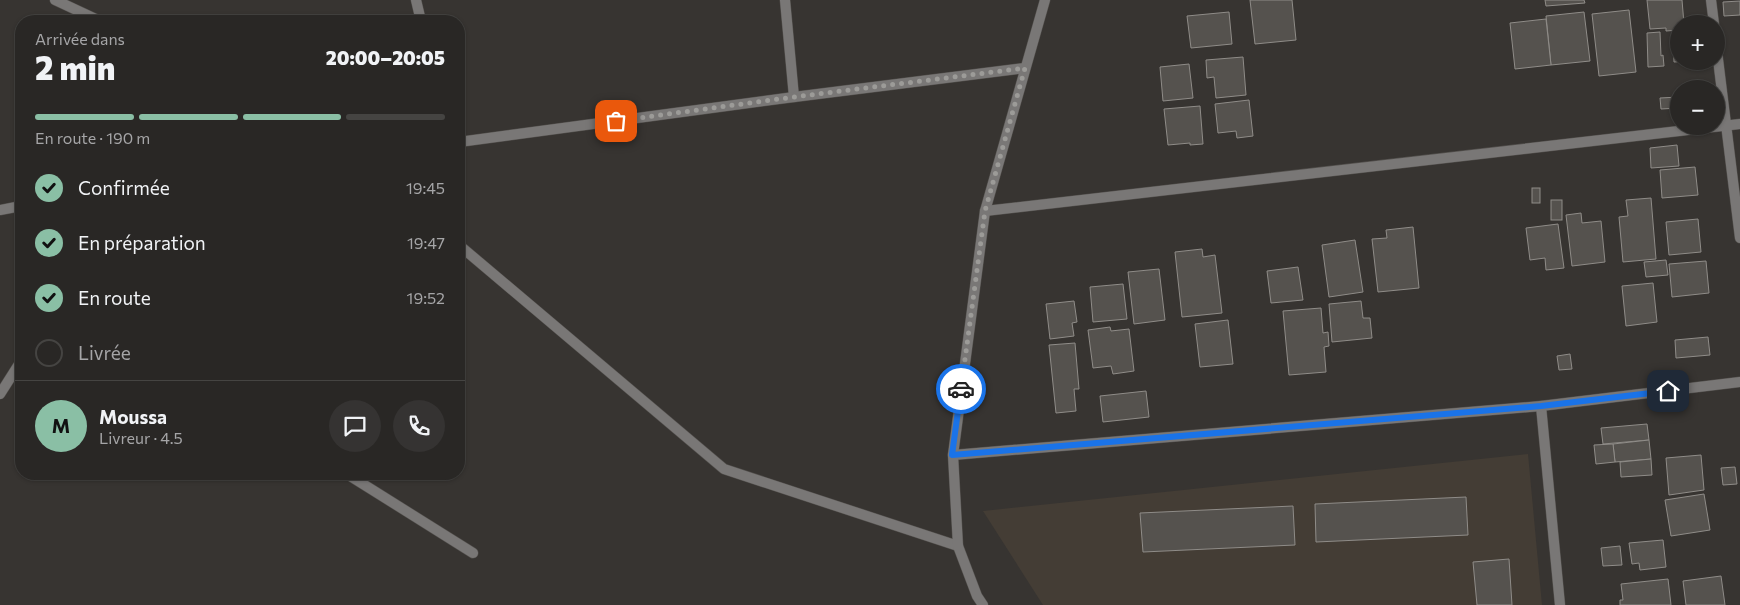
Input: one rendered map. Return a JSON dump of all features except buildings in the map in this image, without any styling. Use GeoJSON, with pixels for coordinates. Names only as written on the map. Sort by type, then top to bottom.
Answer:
{"type":"FeatureCollection","features":[{"type":"Feature","properties":{"kind":"street"},"geometry":{"type":"LineString","coordinates":[[55,0],[87,15]]}},
{"type":"Feature","properties":{"kind":"street"},"geometry":{"type":"LineString","coordinates":[[416,0],[420,15]]}},
{"type":"Feature","properties":{"kind":"street"},"geometry":{"type":"LineString","coordinates":[[785,0],[794,97]]}},
{"type":"Feature","properties":{"kind":"street"},"geometry":{"type":"LineString","coordinates":[[971,605],[980,600],[958,546],[952,455],[985,211],[1044,0]]}},
{"type":"Feature","properties":{"kind":"street"},"geometry":{"type":"LineString","coordinates":[[1711,0],[1713,15]]}},
{"type":"Feature","properties":{"kind":"street"},"geometry":{"type":"LineString","coordinates":[[465,141],[1025,68]]}},
{"type":"Feature","properties":{"kind":"street"},"geometry":{"type":"LineString","coordinates":[[1719,70],[1740,238]]}},
{"type":"Feature","properties":{"kind":"street"},"geometry":{"type":"LineString","coordinates":[[985,211],[1740,124]]}},
{"type":"Feature","properties":{"kind":"street"},"geometry":{"type":"LineString","coordinates":[[0,210],[15,207]]}},
{"type":"Feature","properties":{"kind":"street"},"geometry":{"type":"LineString","coordinates":[[465,250],[724,469],[958,546]]}},
{"type":"Feature","properties":{"kind":"street"},"geometry":{"type":"LineString","coordinates":[[0,394],[15,370]]}},
{"type":"Feature","properties":{"kind":"street"},"geometry":{"type":"LineString","coordinates":[[952,455],[1541,406],[1740,382]]}},
{"type":"Feature","properties":{"kind":"street"},"geometry":{"type":"LineString","coordinates":[[1541,406],[1560,605]]}},
{"type":"Feature","properties":{"kind":"street"},"geometry":{"type":"LineString","coordinates":[[357,480],[474,554]]}},
{"type":"Feature","properties":{"kind":"shaded area"},"geometry":{"type":"Polygon","coordinates":[[[1528,454],[1542,605],[1043,605],[983,511],[1528,454]]]}},
{"type":"Feature","properties":{"kind":"way so far"},"geometry":{"type":"LineString","coordinates":[[616,121],[1025,68],[985,211],[961,389]]}},
{"type":"Feature","properties":{"kind":"route"},"geometry":{"type":"LineString","coordinates":[[961,389],[952,455],[1541,406],[1668,391]]}}]}
